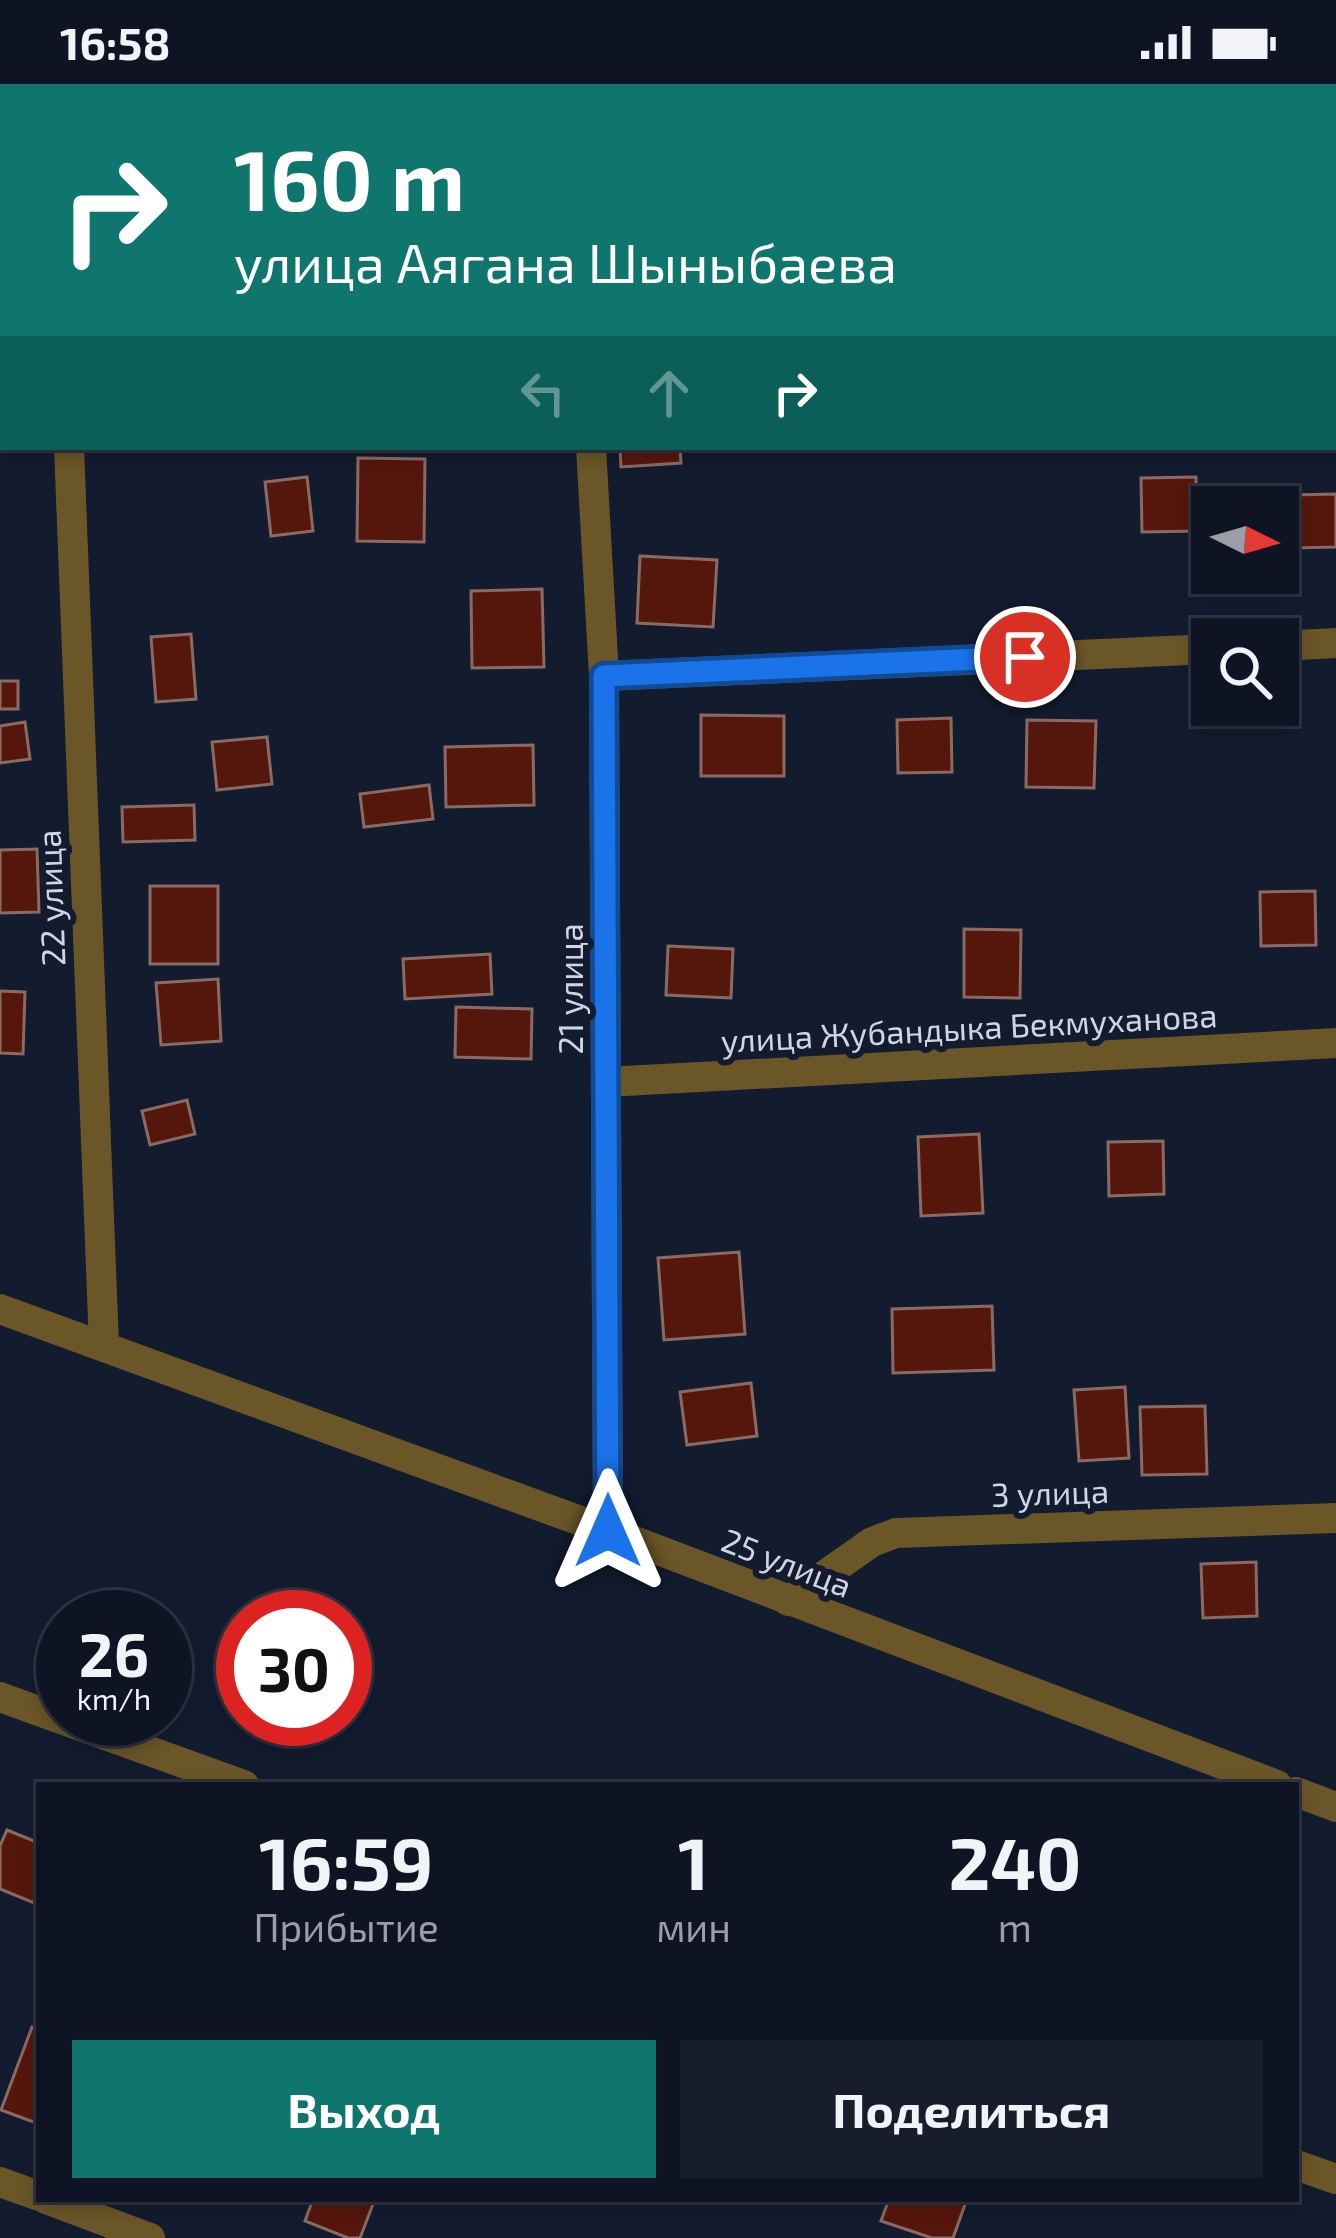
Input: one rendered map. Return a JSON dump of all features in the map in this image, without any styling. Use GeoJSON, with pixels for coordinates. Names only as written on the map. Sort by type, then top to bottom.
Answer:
{"type":"FeatureCollection","features":[{"type":"Feature","properties":{"kind":"street","name":"22 улица"},"geometry":{"type":"LineString","coordinates":[[69,450],[104,1346]]}},
{"type":"Feature","properties":{"kind":"street","name":"21 улица"},"geometry":{"type":"LineString","coordinates":[[592,450],[604,676],[608,1531]]}},
{"type":"Feature","properties":{"kind":"street"},"geometry":{"type":"LineString","coordinates":[[1299,645],[1336,643]]}},
{"type":"Feature","properties":{"kind":"street"},"geometry":{"type":"LineString","coordinates":[[604,676],[1191,650]]}},
{"type":"Feature","properties":{"kind":"street","name":"улица Жубандыка Бекмуханова"},"geometry":{"type":"LineString","coordinates":[[606,1082],[1336,1043]]}},
{"type":"Feature","properties":{"kind":"street","name":"25 улица"},"geometry":{"type":"LineString","coordinates":[[0,1310],[608,1531],[1269,1782]]}},
{"type":"Feature","properties":{"kind":"street","name":"3 улица"},"geometry":{"type":"LineString","coordinates":[[788,1601],[872,1541],[896,1533],[1336,1518]]}},
{"type":"Feature","properties":{"kind":"street"},"geometry":{"type":"LineString","coordinates":[[0,1697],[236,1782]]}},
{"type":"Feature","properties":{"kind":"street"},"geometry":{"type":"LineString","coordinates":[[1299,1793],[1336,1807]]}},
{"type":"Feature","properties":{"kind":"street"},"geometry":{"type":"LineString","coordinates":[[1299,2166],[1336,2180]]}},
{"type":"Feature","properties":{"kind":"street"},"geometry":{"type":"LineString","coordinates":[[0,2182],[36,2196]]}},
{"type":"Feature","properties":{"kind":"street"},"geometry":{"type":"LineString","coordinates":[[53,2202],[150,2238]]}},
{"type":"Feature","properties":{"kind":"building"},"geometry":{"type":"Polygon","coordinates":[[[620,450],[680,450],[681,463],[621,467],[620,450]]]}},
{"type":"Feature","properties":{"kind":"building"},"geometry":{"type":"Polygon","coordinates":[[[358,458],[425,459],[424,542],[357,541],[358,458]]]}},
{"type":"Feature","properties":{"kind":"building"},"geometry":{"type":"Polygon","coordinates":[[[307,477],[313,531],[271,536],[265,482],[307,477]]]}},
{"type":"Feature","properties":{"kind":"building"},"geometry":{"type":"Polygon","coordinates":[[[1196,477],[1196,486],[1191,486],[1191,531],[1142,532],[1141,478],[1196,477]]]}},
{"type":"Feature","properties":{"kind":"building"},"geometry":{"type":"Polygon","coordinates":[[[1336,494],[1336,547],[1299,548],[1299,495],[1336,494]]]}},
{"type":"Feature","properties":{"kind":"building"},"geometry":{"type":"Polygon","coordinates":[[[640,556],[717,560],[713,627],[637,623],[640,556]]]}},
{"type":"Feature","properties":{"kind":"building"},"geometry":{"type":"Polygon","coordinates":[[[542,589],[544,667],[472,668],[471,591],[542,589]]]}},
{"type":"Feature","properties":{"kind":"building"},"geometry":{"type":"Polygon","coordinates":[[[191,634],[196,699],[156,702],[151,637],[191,634]]]}},
{"type":"Feature","properties":{"kind":"building"},"geometry":{"type":"Polygon","coordinates":[[[0,681],[18,681],[18,709],[0,709],[0,681]]]}},
{"type":"Feature","properties":{"kind":"building"},"geometry":{"type":"Polygon","coordinates":[[[701,715],[784,716],[784,776],[701,776],[701,715]]]}},
{"type":"Feature","properties":{"kind":"building"},"geometry":{"type":"Polygon","coordinates":[[[951,718],[952,772],[898,773],[897,720],[951,718]]]}},
{"type":"Feature","properties":{"kind":"building"},"geometry":{"type":"Polygon","coordinates":[[[1027,720],[1096,721],[1094,788],[1026,787],[1027,720]]]}},
{"type":"Feature","properties":{"kind":"building"},"geometry":{"type":"Polygon","coordinates":[[[25,722],[30,759],[0,763],[0,726],[25,722]]]}},
{"type":"Feature","properties":{"kind":"building"},"geometry":{"type":"Polygon","coordinates":[[[267,737],[272,784],[217,790],[212,742],[267,737]]]}},
{"type":"Feature","properties":{"kind":"building"},"geometry":{"type":"Polygon","coordinates":[[[533,745],[534,805],[446,807],[445,747],[533,745]]]}},
{"type":"Feature","properties":{"kind":"building"},"geometry":{"type":"Polygon","coordinates":[[[429,785],[433,819],[364,827],[360,794],[429,785]]]}},
{"type":"Feature","properties":{"kind":"building"},"geometry":{"type":"Polygon","coordinates":[[[194,805],[195,840],[123,842],[122,807],[194,805]]]}},
{"type":"Feature","properties":{"kind":"building"},"geometry":{"type":"Polygon","coordinates":[[[37,849],[39,912],[0,913],[0,850],[37,849]]]}},
{"type":"Feature","properties":{"kind":"building"},"geometry":{"type":"Polygon","coordinates":[[[150,886],[218,886],[218,964],[150,964],[150,886]]]}},
{"type":"Feature","properties":{"kind":"building"},"geometry":{"type":"Polygon","coordinates":[[[1315,891],[1316,945],[1261,946],[1260,892],[1315,891]]]}},
{"type":"Feature","properties":{"kind":"building"},"geometry":{"type":"Polygon","coordinates":[[[964,929],[1021,930],[1020,998],[964,997],[964,929]]]}},
{"type":"Feature","properties":{"kind":"building"},"geometry":{"type":"Polygon","coordinates":[[[668,946],[733,949],[731,998],[666,995],[668,946]]]}},
{"type":"Feature","properties":{"kind":"building"},"geometry":{"type":"Polygon","coordinates":[[[490,954],[492,994],[405,999],[403,959],[490,954]]]}},
{"type":"Feature","properties":{"kind":"building"},"geometry":{"type":"Polygon","coordinates":[[[218,979],[221,1041],[161,1045],[156,983],[218,979]]]}},
{"type":"Feature","properties":{"kind":"building"},"geometry":{"type":"Polygon","coordinates":[[[0,991],[25,992],[23,1054],[0,1053],[0,991]]]}},
{"type":"Feature","properties":{"kind":"building"},"geometry":{"type":"Polygon","coordinates":[[[456,1007],[532,1009],[531,1059],[455,1057],[456,1007]]]}},
{"type":"Feature","properties":{"kind":"building"},"geometry":{"type":"Polygon","coordinates":[[[187,1100],[195,1134],[150,1145],[142,1111],[187,1100]]]}},
{"type":"Feature","properties":{"kind":"building"},"geometry":{"type":"Polygon","coordinates":[[[979,1134],[983,1213],[921,1216],[918,1137],[979,1134]]]}},
{"type":"Feature","properties":{"kind":"building"},"geometry":{"type":"Polygon","coordinates":[[[1163,1141],[1164,1194],[1109,1196],[1108,1142],[1163,1141]]]}},
{"type":"Feature","properties":{"kind":"building"},"geometry":{"type":"Polygon","coordinates":[[[739,1252],[745,1334],[664,1340],[658,1258],[739,1252]]]}},
{"type":"Feature","properties":{"kind":"building"},"geometry":{"type":"Polygon","coordinates":[[[992,1306],[994,1370],[893,1373],[892,1309],[992,1306]]]}},
{"type":"Feature","properties":{"kind":"building"},"geometry":{"type":"Polygon","coordinates":[[[751,1383],[757,1436],[687,1445],[680,1392],[751,1383]]]}},
{"type":"Feature","properties":{"kind":"building"},"geometry":{"type":"Polygon","coordinates":[[[1125,1387],[1129,1458],[1079,1461],[1074,1390],[1125,1387]]]}},
{"type":"Feature","properties":{"kind":"building"},"geometry":{"type":"Polygon","coordinates":[[[1205,1406],[1207,1474],[1142,1475],[1140,1407],[1205,1406]]]}},
{"type":"Feature","properties":{"kind":"building"},"geometry":{"type":"Polygon","coordinates":[[[1256,1562],[1257,1616],[1203,1618],[1201,1564],[1256,1562]]]}},
{"type":"Feature","properties":{"kind":"building"},"geometry":{"type":"Polygon","coordinates":[[[7,1830],[36,1842],[36,1904],[0,1889],[0,1846],[7,1830]]]}},
{"type":"Feature","properties":{"kind":"building"},"geometry":{"type":"Polygon","coordinates":[[[32,2027],[36,2029],[36,2123],[1,2110],[32,2027]]]}},
{"type":"Feature","properties":{"kind":"building"},"geometry":{"type":"Polygon","coordinates":[[[312,2202],[374,2202],[360,2238],[305,2221],[312,2202]]]}},
{"type":"Feature","properties":{"kind":"building"},"geometry":{"type":"Polygon","coordinates":[[[888,2202],[966,2202],[953,2238],[932,2238],[881,2221],[888,2202]]]}},
{"type":"Feature","properties":{"kind":"route"},"geometry":{"type":"LineString","coordinates":[[608,1531],[604,676],[1025,657]]}}]}
